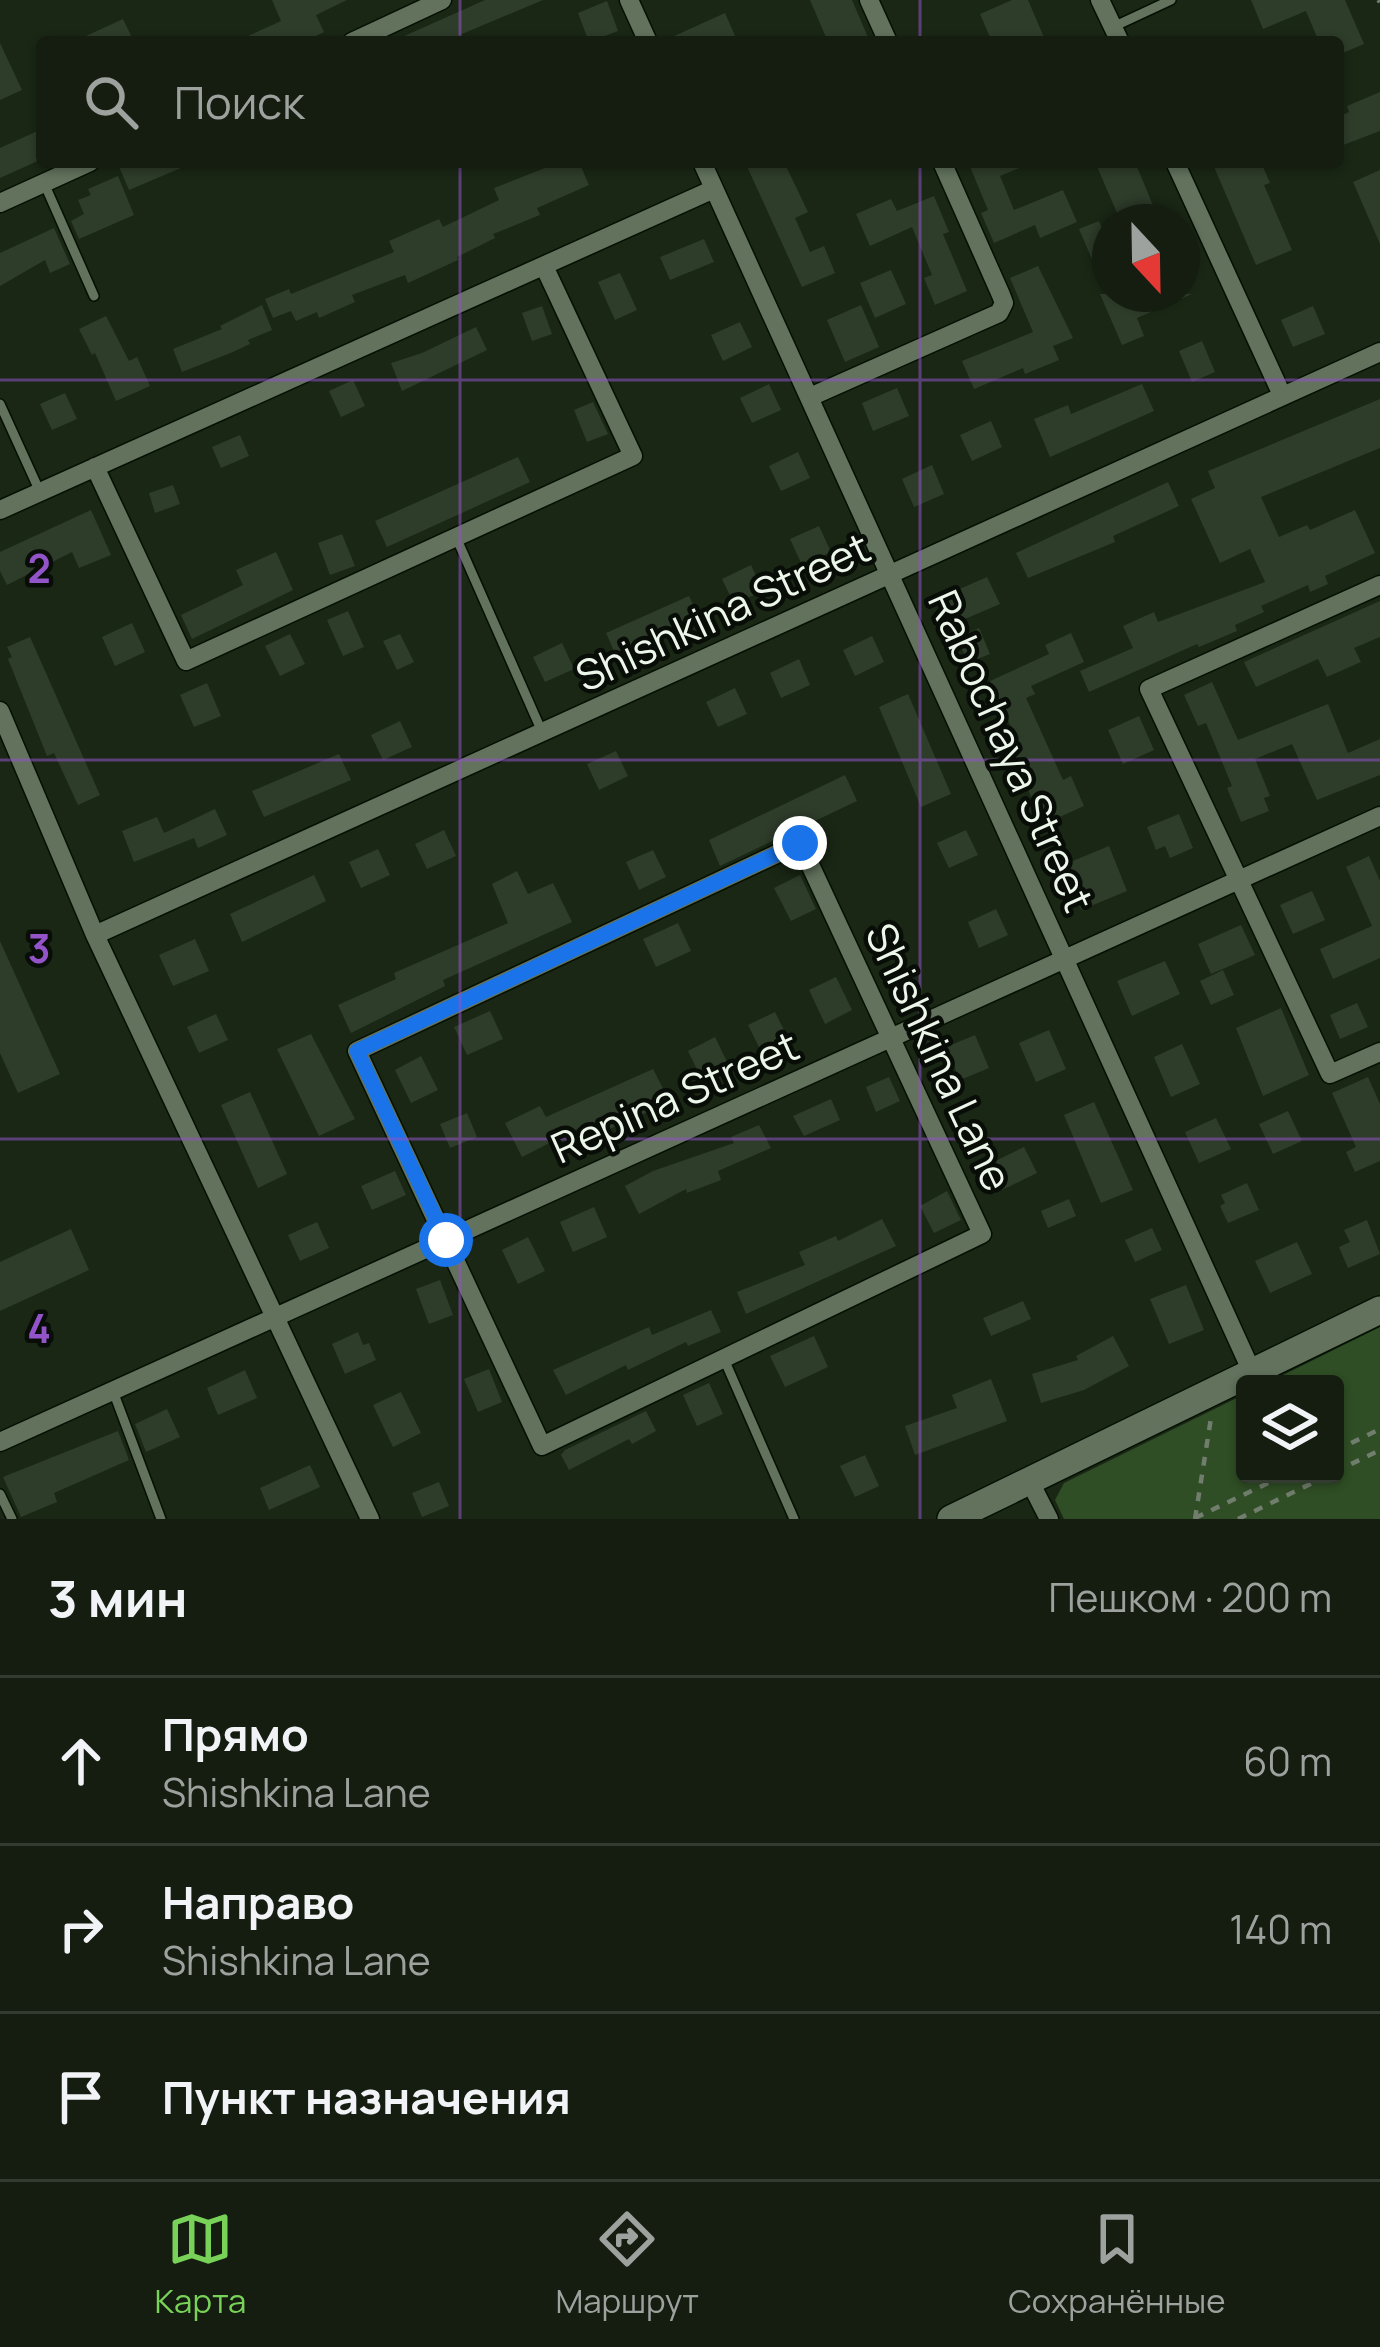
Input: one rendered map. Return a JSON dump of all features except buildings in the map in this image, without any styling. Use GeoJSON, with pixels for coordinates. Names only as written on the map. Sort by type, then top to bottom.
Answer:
{"type":"FeatureCollection","features":[{"type":"Feature","properties":{"kind":"main road"},"geometry":{"type":"LineString","coordinates":[[951,1519],[1380,1310]]}},
{"type":"Feature","properties":{"kind":"street"},"geometry":{"type":"LineString","coordinates":[[365,36],[442,0]]}},
{"type":"Feature","properties":{"kind":"street"},"geometry":{"type":"LineString","coordinates":[[629,0],[645,36]]}},
{"type":"Feature","properties":{"kind":"street"},"geometry":{"type":"LineString","coordinates":[[869,0],[885,36]]}},
{"type":"Feature","properties":{"kind":"street"},"geometry":{"type":"LineString","coordinates":[[1100,0],[1116,34]]}},
{"type":"Feature","properties":{"kind":"street"},"geometry":{"type":"LineString","coordinates":[[0,203],[77,168]]}},
{"type":"Feature","properties":{"kind":"street","name":"Rabochaya Street"},"geometry":{"type":"LineString","coordinates":[[705,168],[1252,1372]]}},
{"type":"Feature","properties":{"kind":"street"},"geometry":{"type":"LineString","coordinates":[[810,397],[1000,313],[1001,295],[945,168]]}},
{"type":"Feature","properties":{"kind":"street"},"geometry":{"type":"LineString","coordinates":[[1178,168],[1282,394]]}},
{"type":"Feature","properties":{"kind":"street"},"geometry":{"type":"LineString","coordinates":[[0,510],[714,189]]}},
{"type":"Feature","properties":{"kind":"street"},"geometry":{"type":"LineString","coordinates":[[94,467],[186,661],[632,456],[544,266]]}},
{"type":"Feature","properties":{"kind":"street","name":"Shishkina Street"},"geometry":{"type":"LineString","coordinates":[[95,935],[1380,352]]}},
{"type":"Feature","properties":{"kind":"street"},"geometry":{"type":"LineString","coordinates":[[1380,585],[1149,689],[1330,1074],[1380,1052]]}},
{"type":"Feature","properties":{"kind":"street"},"geometry":{"type":"LineString","coordinates":[[0,711],[95,935],[370,1519]]}},
{"type":"Feature","properties":{"kind":"street","name":"Repina Street"},"geometry":{"type":"LineString","coordinates":[[0,1442],[1380,816]]}},
{"type":"Feature","properties":{"kind":"street","name":"Shishkina Lane"},"geometry":{"type":"LineString","coordinates":[[800,843],[891,1039],[982,1234],[542,1445],[357,1051],[800,843]]}},
{"type":"Feature","properties":{"kind":"street"},"geometry":{"type":"LineString","coordinates":[[1029,1480],[1049,1519]]}},
{"type":"Feature","properties":{"kind":"lane"},"geometry":{"type":"LineString","coordinates":[[1116,34],[1171,0]]}},
{"type":"Feature","properties":{"kind":"lane"},"geometry":{"type":"LineString","coordinates":[[44,183],[94,296]]}},
{"type":"Feature","properties":{"kind":"lane"},"geometry":{"type":"LineString","coordinates":[[0,404],[40,492]]}},
{"type":"Feature","properties":{"kind":"lane"},"geometry":{"type":"LineString","coordinates":[[457,537],[543,734]]}},
{"type":"Feature","properties":{"kind":"lane"},"geometry":{"type":"LineString","coordinates":[[724,1358],[794,1519]]}},
{"type":"Feature","properties":{"kind":"lane"},"geometry":{"type":"LineString","coordinates":[[113,1391],[161,1519]]}},
{"type":"Feature","properties":{"kind":"lane"},"geometry":{"type":"LineString","coordinates":[[0,1494],[12,1519]]}},
{"type":"Feature","properties":{"kind":"path"},"geometry":{"type":"LineString","coordinates":[[1194,1519],[1216,1389]]}},
{"type":"Feature","properties":{"kind":"path"},"geometry":{"type":"LineString","coordinates":[[1344,1447],[1380,1430]]}},
{"type":"Feature","properties":{"kind":"path"},"geometry":{"type":"LineString","coordinates":[[1344,1468],[1380,1450]]}},
{"type":"Feature","properties":{"kind":"path"},"geometry":{"type":"LineString","coordinates":[[1194,1519],[1268,1483]]}},
{"type":"Feature","properties":{"kind":"path"},"geometry":{"type":"LineString","coordinates":[[1238,1519],[1312,1483]]}},
{"type":"Feature","properties":{"kind":"green space"},"geometry":{"type":"Polygon","coordinates":[[[1380,1327],[1380,1519],[1064,1519],[1055,1500],[1064,1483],[1236,1398],[1236,1483],[1344,1483],[1344,1375],[1283,1375],[1380,1327]]]}},
{"type":"Feature","properties":{"kind":"route"},"geometry":{"type":"LineString","coordinates":[[446,1240],[357,1051],[800,843]]}}]}
